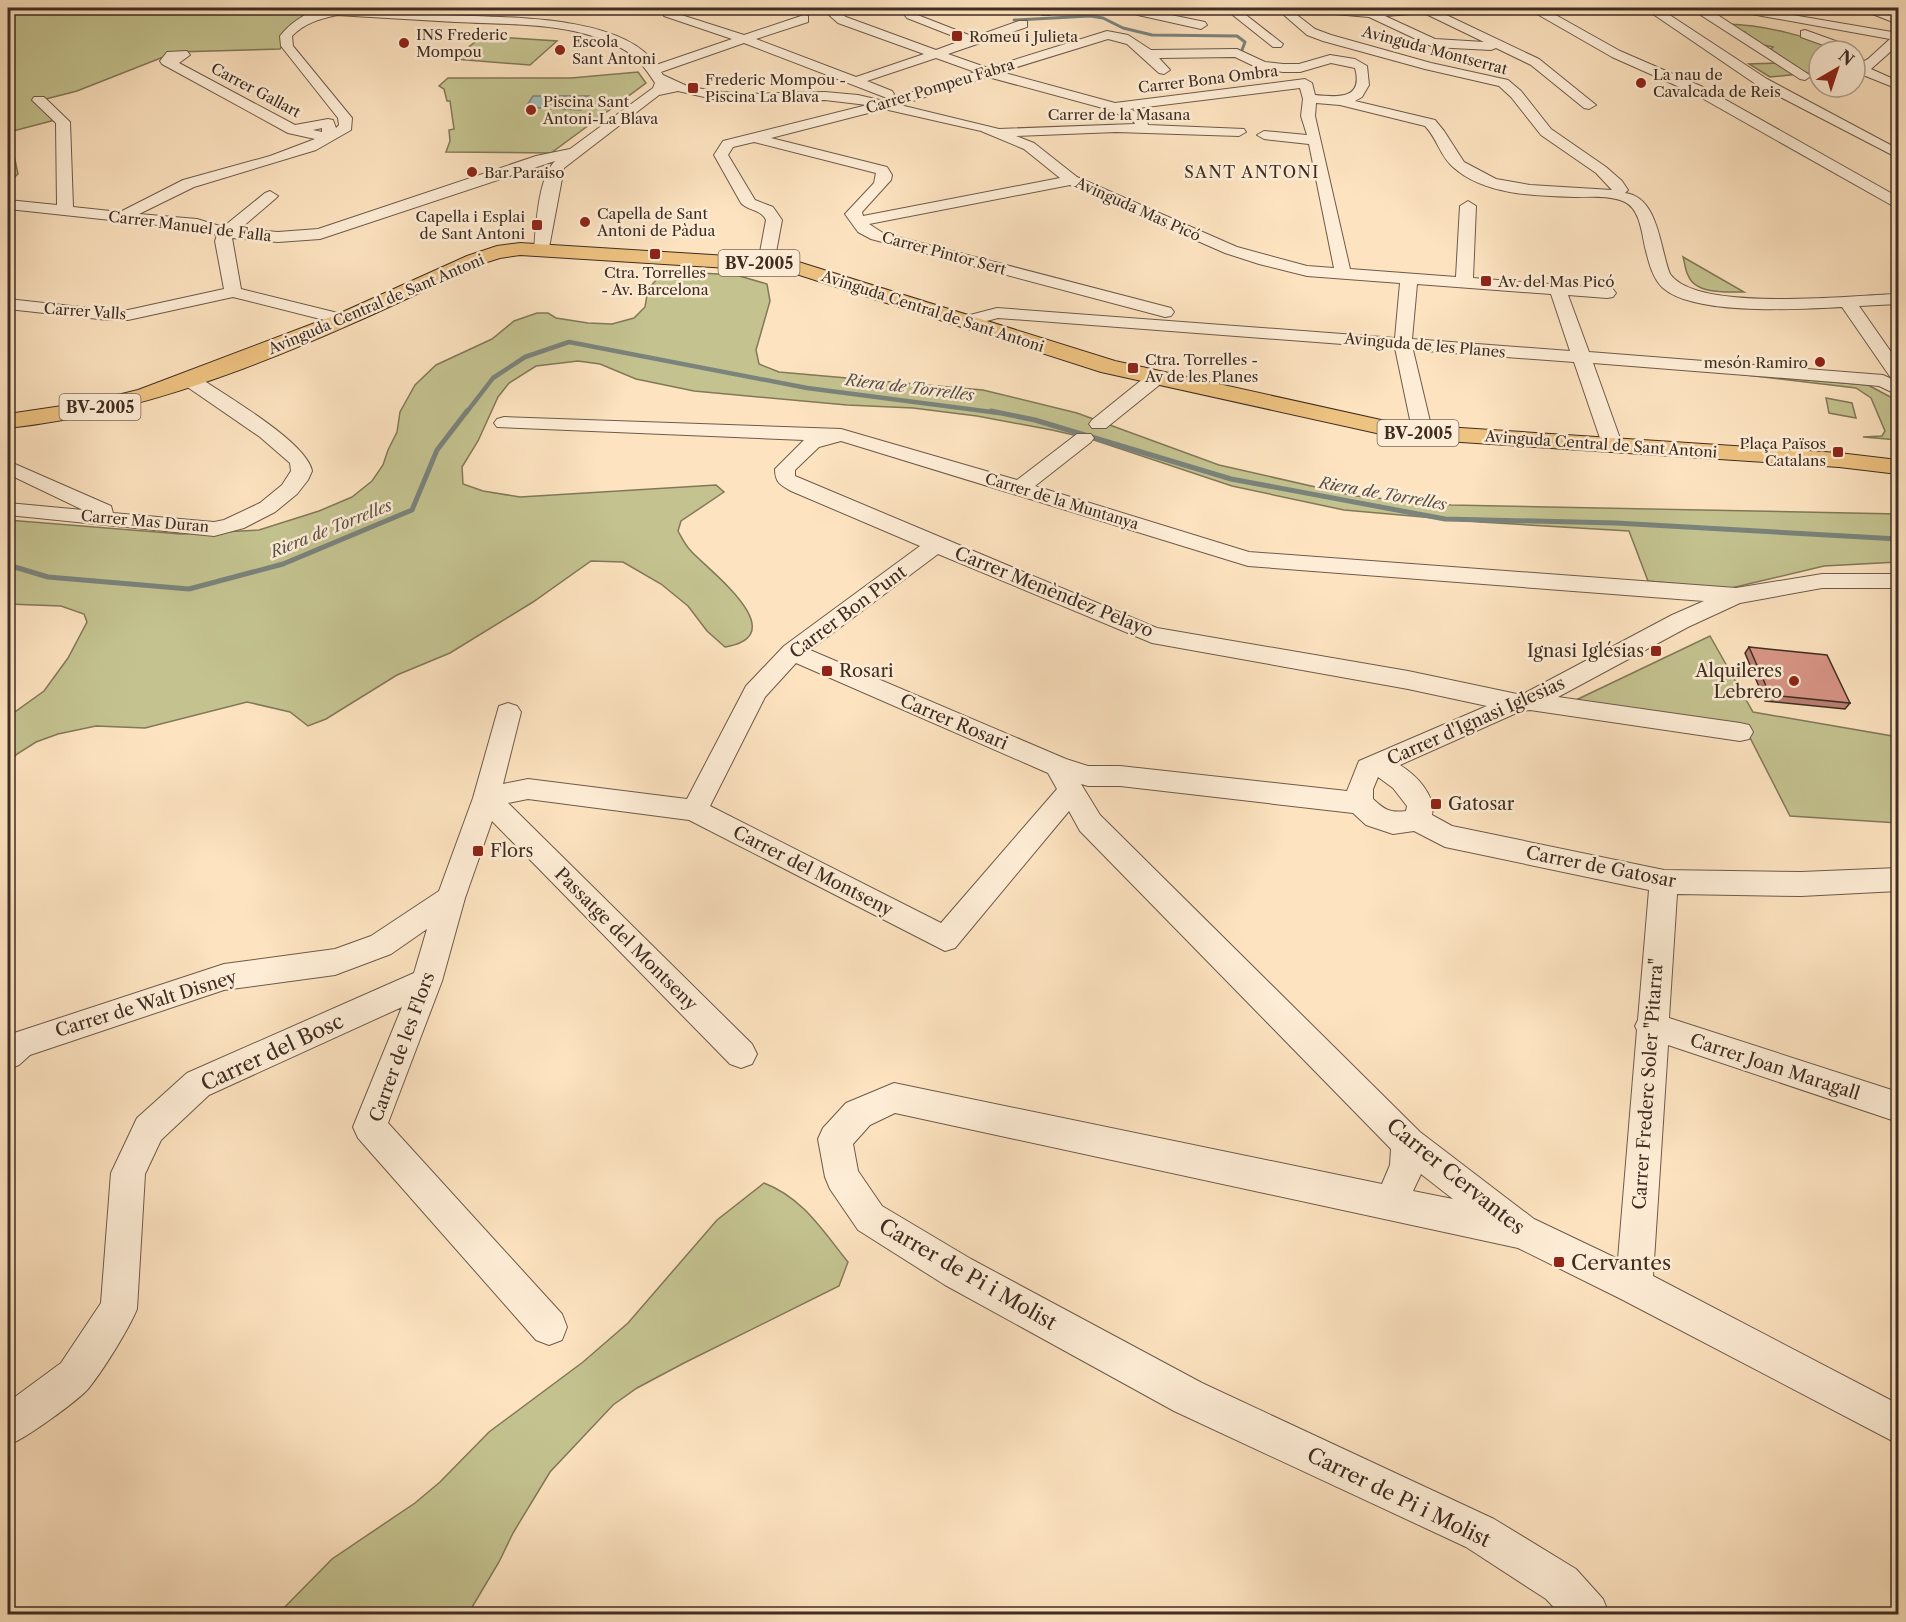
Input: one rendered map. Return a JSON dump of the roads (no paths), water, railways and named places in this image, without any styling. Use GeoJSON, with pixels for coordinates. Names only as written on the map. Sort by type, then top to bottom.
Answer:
{"type":"FeatureCollection","features":[{"type":"Feature","properties":{"kind":"main road","name":"Avinguda Central de Sant Antoni"},"geometry":{"type":"LineString","coordinates":[[8,421],[122,402],[190,380],[344,320],[474,260],[508,250],[542,250],[766,263],[802,269],[1099,364],[1399,431],[1839,460],[1893,468]]}},
{"type":"Feature","properties":{"kind":"street"},"geometry":{"type":"LineString","coordinates":[[303,8],[326,12],[565,26],[614,40],[639,54],[657,80]]}},
{"type":"Feature","properties":{"kind":"street"},"geometry":{"type":"LineString","coordinates":[[834,8],[835,15],[842,20],[934,54],[988,73],[1115,107],[1141,120],[1142,129]]}},
{"type":"Feature","properties":{"kind":"street"},"geometry":{"type":"LineString","coordinates":[[904,8],[911,16],[975,41]]}},
{"type":"Feature","properties":{"kind":"street"},"geometry":{"type":"LineString","coordinates":[[1127,8],[1205,28],[1193,8]]}},
{"type":"Feature","properties":{"kind":"street"},"geometry":{"type":"LineString","coordinates":[[1230,8],[1277,44]]}},
{"type":"Feature","properties":{"kind":"street","name":"Avinguda Montserrat"},"geometry":{"type":"LineString","coordinates":[[1282,8],[1311,32],[1429,66],[1494,80],[1510,87],[1536,123],[1552,138],[1605,174],[1619,186],[1621,194],[1636,203],[1644,218],[1660,270],[1668,284],[1679,291],[1701,299],[1733,303],[1846,302],[1899,298]]}},
{"type":"Feature","properties":{"kind":"street"},"geometry":{"type":"LineString","coordinates":[[1300,8],[1371,14],[1442,8]]}},
{"type":"Feature","properties":{"kind":"street"},"geometry":{"type":"LineString","coordinates":[[1506,8],[1540,11],[1652,8],[1762,82],[1899,154]]}},
{"type":"Feature","properties":{"kind":"street"},"geometry":{"type":"LineString","coordinates":[[1702,8],[1701,10],[1805,76]]}},
{"type":"Feature","properties":{"kind":"street"},"geometry":{"type":"LineString","coordinates":[[1735,8],[1899,38],[1882,58],[1867,66]]}},
{"type":"Feature","properties":{"kind":"street"},"geometry":{"type":"LineString","coordinates":[[1863,8],[1899,21]]}},
{"type":"Feature","properties":{"kind":"street"},"geometry":{"type":"LineString","coordinates":[[1425,9],[1535,62],[1589,105]]}},
{"type":"Feature","properties":{"kind":"street"},"geometry":{"type":"LineString","coordinates":[[1540,11],[1616,54],[1698,90],[1899,203]]}},
{"type":"Feature","properties":{"kind":"street"},"geometry":{"type":"LineString","coordinates":[[120,218],[198,181],[288,158],[316,146],[346,127],[345,118],[287,46],[286,36],[291,29],[326,12]]}},
{"type":"Feature","properties":{"kind":"street"},"geometry":{"type":"LineString","coordinates":[[668,14],[782,52],[856,81],[875,96]]}},
{"type":"Feature","properties":{"kind":"street"},"geometry":{"type":"LineString","coordinates":[[1371,14],[1433,43],[1504,47]]}},
{"type":"Feature","properties":{"kind":"street"},"geometry":{"type":"LineString","coordinates":[[542,250],[545,218],[554,172],[571,153],[657,80],[743,40],[804,19]]}},
{"type":"Feature","properties":{"kind":"street"},"geometry":{"type":"LineString","coordinates":[[1725,19],[1748,24]]}},
{"type":"Feature","properties":{"kind":"street"},"geometry":{"type":"LineString","coordinates":[[856,81],[1023,24]]}},
{"type":"Feature","properties":{"kind":"street"},"geometry":{"type":"LineString","coordinates":[[1795,32],[1823,39]]}},
{"type":"Feature","properties":{"kind":"street","name":"Carrer Pompeu Fabra"},"geometry":{"type":"LineString","coordinates":[[766,263],[774,220],[766,209],[749,203],[721,155],[728,144],[895,102],[1097,37],[1117,34],[1128,38],[1148,54]]}},
{"type":"Feature","properties":{"kind":"street"},"geometry":{"type":"LineString","coordinates":[[1148,54],[1237,53],[1262,65],[1300,69],[1323,61],[1340,59],[1361,66],[1369,73],[1361,92],[1354,98],[1340,101]]}},
{"type":"Feature","properties":{"kind":"street"},"geometry":{"type":"LineString","coordinates":[[1148,54],[1164,70]]}},
{"type":"Feature","properties":{"kind":"street"},"geometry":{"type":"LineString","coordinates":[[1867,55],[1882,58]]}},
{"type":"Feature","properties":{"kind":"street","name":"Carrer Gallart"},"geometry":{"type":"LineString","coordinates":[[171,63],[293,130],[328,123],[330,138]]}},
{"type":"Feature","properties":{"kind":"street"},"geometry":{"type":"LineString","coordinates":[[1396,70],[1429,66]]}},
{"type":"Feature","properties":{"kind":"street"},"geometry":{"type":"LineString","coordinates":[[1300,69],[1310,99],[1308,116],[1316,140],[1342,273]]}},
{"type":"Feature","properties":{"kind":"street"},"geometry":{"type":"LineString","coordinates":[[1867,73],[1899,85]]}},
{"type":"Feature","properties":{"kind":"street"},"geometry":{"type":"LineString","coordinates":[[1743,84],[1805,76]]}},
{"type":"Feature","properties":{"kind":"street","name":"Avinguda Mas Picó"},"geometry":{"type":"LineString","coordinates":[[657,80],[683,89],[746,98],[875,96],[998,133],[1029,146],[1072,180],[1231,250],[1307,271],[1607,293]]}},
{"type":"Feature","properties":{"kind":"street","name":"Carrer Bona Ombra"},"geometry":{"type":"LineString","coordinates":[[1115,107],[1305,83]]}},
{"type":"Feature","properties":{"kind":"street"},"geometry":{"type":"LineString","coordinates":[[1698,90],[1720,87]]}},
{"type":"Feature","properties":{"kind":"street"},"geometry":{"type":"LineString","coordinates":[[1310,99],[1340,101],[1430,123],[1440,132],[1456,163],[1482,177],[1542,191],[1621,194]]}},
{"type":"Feature","properties":{"kind":"street"},"geometry":{"type":"LineString","coordinates":[[39,100],[63,122],[65,210]]}},
{"type":"Feature","properties":{"kind":"street","name":"Carrer de la Masana"},"geometry":{"type":"LineString","coordinates":[[998,133],[1073,129],[1239,132]]}},
{"type":"Feature","properties":{"kind":"street"},"geometry":{"type":"LineString","coordinates":[[1264,135],[1316,140]]}},
{"type":"Feature","properties":{"kind":"street"},"geometry":{"type":"LineString","coordinates":[[752,137],[882,170],[885,175],[884,182],[858,205],[853,214],[857,222],[1072,180]]}},
{"type":"Feature","properties":{"kind":"street"},"geometry":{"type":"LineString","coordinates":[[1846,146],[1899,142]]}},
{"type":"Feature","properties":{"kind":"street"},"geometry":{"type":"LineString","coordinates":[[1802,149],[1824,147]]}},
{"type":"Feature","properties":{"kind":"street","name":"Carrer Manuel de Falla"},"geometry":{"type":"LineString","coordinates":[[8,205],[197,224],[226,233],[278,237],[320,234],[540,159],[571,153]]}},
{"type":"Feature","properties":{"kind":"street"},"geometry":{"type":"LineString","coordinates":[[540,159],[558,165]]}},
{"type":"Feature","properties":{"kind":"street"},"geometry":{"type":"LineString","coordinates":[[270,196],[226,233],[223,241],[233,292],[344,320]]}},
{"type":"Feature","properties":{"kind":"street"},"geometry":{"type":"LineString","coordinates":[[1464,282],[1468,206]]}},
{"type":"Feature","properties":{"kind":"street","name":"Carrer Pintor Sert"},"geometry":{"type":"LineString","coordinates":[[857,222],[864,229],[895,241],[1229,329]]}},
{"type":"Feature","properties":{"kind":"street"},"geometry":{"type":"LineString","coordinates":[[1409,278],[1403,344],[1423,434]]}},
{"type":"Feature","properties":{"kind":"street"},"geometry":{"type":"LineString","coordinates":[[1558,290],[1612,444]]}},
{"type":"Feature","properties":{"kind":"street","name":"Carrer Valls"},"geometry":{"type":"LineString","coordinates":[[8,304],[128,315],[233,292]]}},
{"type":"Feature","properties":{"kind":"street"},"geometry":{"type":"LineString","coordinates":[[1846,302],[1894,379]]}},
{"type":"Feature","properties":{"kind":"street","name":"Avinguda de les Planes"},"geometry":{"type":"LineString","coordinates":[[968,321],[997,313],[1229,329],[1580,358],[1894,379]]}},
{"type":"Feature","properties":{"kind":"street"},"geometry":{"type":"LineString","coordinates":[[1020,488],[1156,378]]}},
{"type":"Feature","properties":{"kind":"street","name":"Carrer Mas Duran"},"geometry":{"type":"LineString","coordinates":[[8,509],[214,529],[237,523],[276,500],[298,483],[302,471],[300,461],[284,446],[190,380]]}},
{"type":"Feature","properties":{"kind":"street","name":"Carrer de la Muntanya"},"geometry":{"type":"LineString","coordinates":[[504,423],[841,435],[1248,559],[1621,585],[1736,596]]}},
{"type":"Feature","properties":{"kind":"street","name":"Carrer Menèndez Pelayo"},"geometry":{"type":"LineString","coordinates":[[841,435],[812,444],[785,469],[785,479],[798,487],[1152,635],[1523,702],[1740,732]]}},
{"type":"Feature","properties":{"kind":"street"},"geometry":{"type":"LineString","coordinates":[[8,467],[120,519]]}},
{"type":"Feature","properties":{"kind":"street","name":"Carrer Bon Punt"},"geometry":{"type":"LineString","coordinates":[[694,810],[756,692],[792,652],[937,544]]}},
{"type":"Feature","properties":{"kind":"street"},"geometry":{"type":"LineString","coordinates":[[1736,596],[1822,581],[1899,581]]}},
{"type":"Feature","properties":{"kind":"street","name":"Carrer de la Muntanya"},"geometry":{"type":"LineString","coordinates":[[1621,585],[1654,597],[1677,614],[1680,621]]}},
{"type":"Feature","properties":{"kind":"street","name":"Carrer d'Ignasi Iglesias"},"geometry":{"type":"LineString","coordinates":[[1376,765],[1523,702],[1680,621],[1736,596]]}},
{"type":"Feature","properties":{"kind":"street","name":"Carrer Rosari"},"geometry":{"type":"LineString","coordinates":[[792,652],[1064,778],[1120,776]]}},
{"type":"Feature","properties":{"kind":"street","name":"Carrer de les Flors"},"geometry":{"type":"LineString","coordinates":[[508,712],[486,798],[451,898],[427,981],[370,1127],[549,1327]]}},
{"type":"Feature","properties":{"kind":"street"},"geometry":{"type":"LineString","coordinates":[[1090,823],[1094,809],[1120,776],[1360,803],[1376,818],[1394,823],[1418,820],[1421,805],[1407,784],[1394,772],[1376,765],[1368,768],[1360,789],[1360,803]]}},
{"type":"Feature","properties":{"kind":"street","name":"Carrer del Montseny"},"geometry":{"type":"LineString","coordinates":[[486,798],[528,789],[694,810],[945,939],[1064,778]]}},
{"type":"Feature","properties":{"kind":"street","name":"Carrer Cervantes"},"geometry":{"type":"LineString","coordinates":[[1064,778],[1090,823],[1408,1143],[1522,1231],[1634,1286],[1899,1425]]}},
{"type":"Feature","properties":{"kind":"street","name":"Passatge del Montseny"},"geometry":{"type":"LineString","coordinates":[[486,798],[741,1054]]}},
{"type":"Feature","properties":{"kind":"street","name":"Carrer de Gatosar"},"geometry":{"type":"LineString","coordinates":[[1418,820],[1445,836],[1664,882],[1801,884],[1899,879]]}},
{"type":"Feature","properties":{"kind":"street","name":"Carrer Frederc Soler \"Pitarra\""},"geometry":{"type":"LineString","coordinates":[[1634,1286],[1664,882]]}},
{"type":"Feature","properties":{"kind":"street","name":"Carrer de Walt Disney"},"geometry":{"type":"LineString","coordinates":[[8,1055],[20,1044],[224,976],[335,962],[381,945],[451,898]]}},
{"type":"Feature","properties":{"kind":"street","name":"Carrer del Bosc"},"geometry":{"type":"LineString","coordinates":[[8,1426],[74,1376],[119,1309],[128,1173],[149,1130],[198,1084],[427,981]]}},
{"type":"Feature","properties":{"kind":"street","name":"Carrer Joan Maragall"},"geometry":{"type":"LineString","coordinates":[[1652,1026],[1899,1107]]}},
{"type":"Feature","properties":{"kind":"street","name":"Carrer de Pi i Molist"},"geometry":{"type":"LineString","coordinates":[[1522,1231],[894,1098],[858,1113],[835,1139],[842,1177],[870,1218],[958,1272],[1188,1397],[1480,1533],[1561,1584],[1588,1614]]}},
{"type":"Feature","properties":{"kind":"street"},"geometry":{"type":"LineString","coordinates":[[1391,1203],[1407,1166],[1408,1143]]}},
{"type":"Feature","properties":{"kind":"water"},"geometry":{"type":"Polygon","coordinates":[[[533,96],[589,96],[581,110],[526,107],[533,96]]]}},
{"type":"Feature","properties":{"kind":"waterway"},"geometry":{"type":"LineString","coordinates":[[1014,20],[1090,16],[1103,18],[1123,28],[1152,35],[1237,36],[1245,42],[1242,50]]}},
{"type":"Feature","properties":{"kind":"waterway","name":"Riera de Torrelles"},"geometry":{"type":"LineString","coordinates":[[466,413],[493,378],[525,357],[569,342],[807,388],[999,413]]}},
{"type":"Feature","properties":{"kind":"waterway","name":"Riera de Torrelles"},"geometry":{"type":"LineString","coordinates":[[8,565],[48,577],[189,589],[283,564],[412,510],[437,450],[467,411]]}},
{"type":"Feature","properties":{"kind":"waterway","name":"Riera de Torrelles"},"geometry":{"type":"LineString","coordinates":[[991,411],[1035,420],[1231,479],[1445,519],[1616,523],[1898,539]]}},
{"type":"Feature","properties":{"kind":"place","name":"Romeu i Julieta"},"geometry":{"type":"Point","coordinates":[957,36]}},
{"type":"Feature","properties":{"kind":"place","name":"INS Frederic Mompou"},"geometry":{"type":"Point","coordinates":[404,43]}},
{"type":"Feature","properties":{"kind":"place","name":"Escola Sant Antoni"},"geometry":{"type":"Point","coordinates":[560,50]}},
{"type":"Feature","properties":{"kind":"place","name":"La nau de Cavalcada de Reis"},"geometry":{"type":"Point","coordinates":[1641,83]}},
{"type":"Feature","properties":{"kind":"place","name":"Frederic Mompou - Piscina La Blava"},"geometry":{"type":"Point","coordinates":[693,88]}},
{"type":"Feature","properties":{"kind":"place","name":"Piscina Sant Antoni-La Blava"},"geometry":{"type":"Point","coordinates":[531,110]}},
{"type":"Feature","properties":{"kind":"place","name":"Bar Paraiso"},"geometry":{"type":"Point","coordinates":[472,172]}},
{"type":"Feature","properties":{"kind":"place","name":"Capella de Sant Antoni de Pàdua"},"geometry":{"type":"Point","coordinates":[585,222]}},
{"type":"Feature","properties":{"kind":"place","name":"Capella i Esplai de Sant Antoni"},"geometry":{"type":"Point","coordinates":[537,225]}},
{"type":"Feature","properties":{"kind":"place","name":"Ctra. Torrelles - Av. Barcelona"},"geometry":{"type":"Point","coordinates":[655,254]}},
{"type":"Feature","properties":{"kind":"place","name":"Av. del Mas Picó"},"geometry":{"type":"Point","coordinates":[1486,281]}},
{"type":"Feature","properties":{"kind":"place","name":"mesón Ramiro"},"geometry":{"type":"Point","coordinates":[1820,362]}},
{"type":"Feature","properties":{"kind":"place","name":"Ctra. Torrelles - Av de les Planes"},"geometry":{"type":"Point","coordinates":[1133,368]}},
{"type":"Feature","properties":{"kind":"place","name":"Plaça Països Catalans"},"geometry":{"type":"Point","coordinates":[1838,452]}},
{"type":"Feature","properties":{"kind":"place","name":"Ignasi Iglésias"},"geometry":{"type":"Point","coordinates":[1656,651]}},
{"type":"Feature","properties":{"kind":"place","name":"Rosari"},"geometry":{"type":"Point","coordinates":[827,671]}},
{"type":"Feature","properties":{"kind":"place","name":"Alquileres Lebrero"},"geometry":{"type":"Point","coordinates":[1794,681]}},
{"type":"Feature","properties":{"kind":"place","name":"Gatosar"},"geometry":{"type":"Point","coordinates":[1436,804]}},
{"type":"Feature","properties":{"kind":"place","name":"Flors"},"geometry":{"type":"Point","coordinates":[478,851]}},
{"type":"Feature","properties":{"kind":"place","name":"Cervantes"},"geometry":{"type":"Point","coordinates":[1559,1262]}},
{"type":"Feature","properties":{"kind":"district","name":"SANT ANTONI"},"geometry":{"type":"Point","coordinates":[1252,172]}}]}
